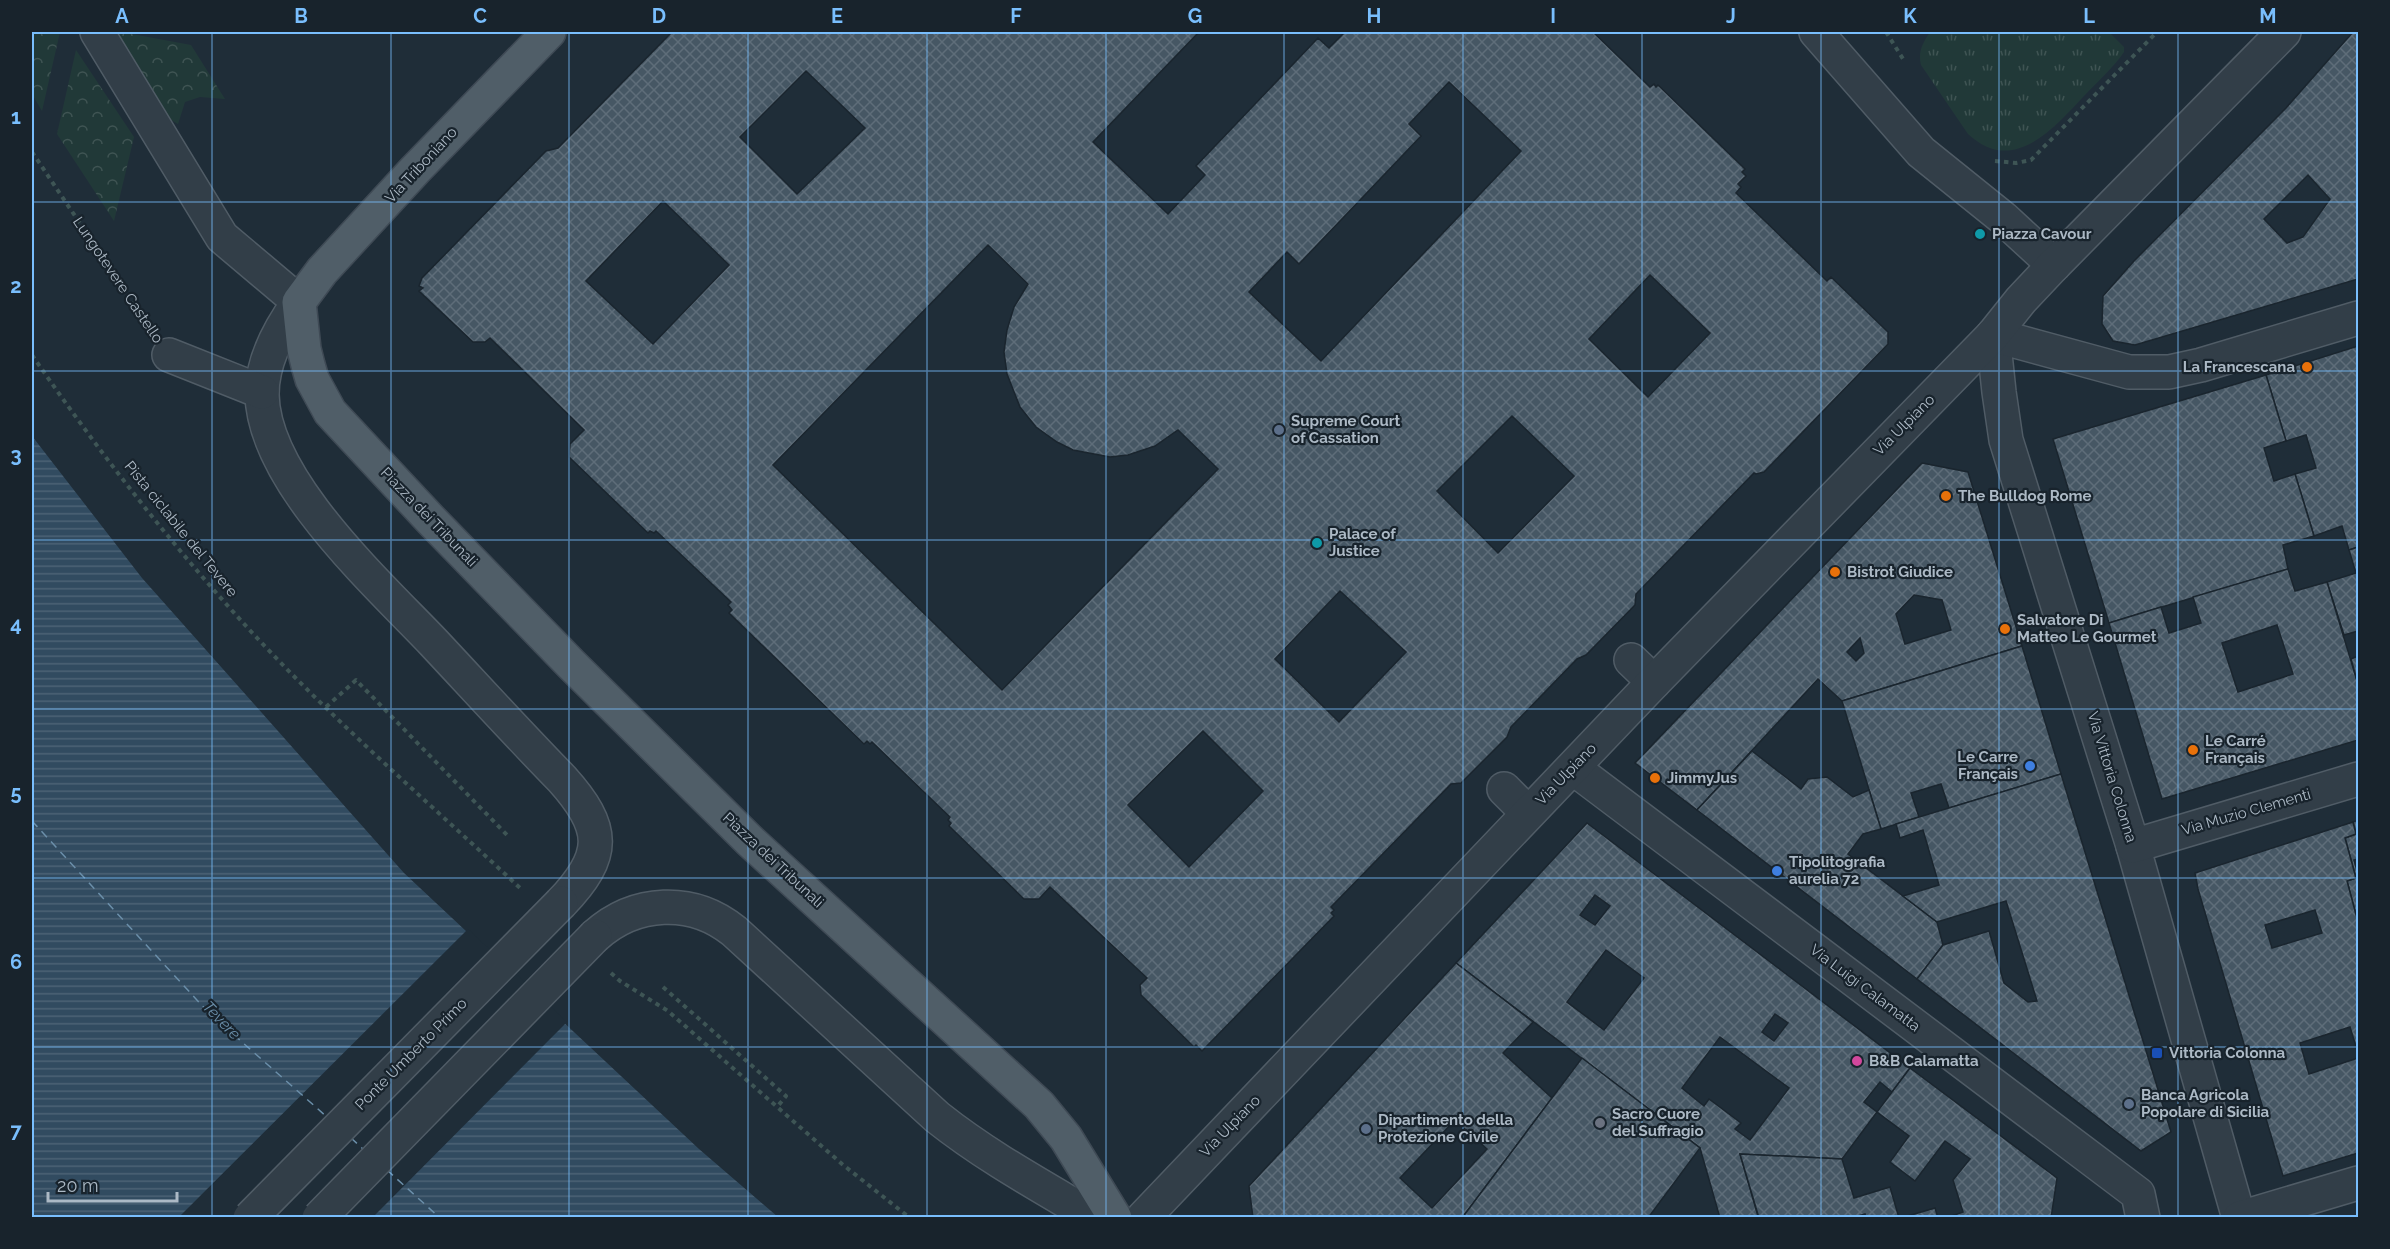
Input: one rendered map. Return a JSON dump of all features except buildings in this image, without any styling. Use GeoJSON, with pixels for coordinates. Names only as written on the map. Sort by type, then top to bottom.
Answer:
{"type":"FeatureCollection","features":[{"type":"Feature","properties":{"kind":"main road","name":"Via Triboniano"},"geometry":{"type":"LineString","coordinates":[[299,303],[322,271],[399,187],[549,32]]}},
{"type":"Feature","properties":{"kind":"main road","name":"Piazza dei Tribunali"},"geometry":{"type":"LineString","coordinates":[[299,303],[304,350],[308,365],[312,379],[330,412],[555,647],[750,841],[1039,1105],[1066,1138],[1115,1218]]}},
{"type":"Feature","properties":{"kind":"street"},"geometry":{"type":"LineString","coordinates":[[97,32],[222,237],[299,303],[278,335],[266,366],[262,392]]}},
{"type":"Feature","properties":{"kind":"street"},"geometry":{"type":"LineString","coordinates":[[1816,32],[1921,152],[2003,218],[2054,266]]}},
{"type":"Feature","properties":{"kind":"street"},"geometry":{"type":"LineString","coordinates":[[2284,32],[2054,266],[1993,335],[2129,372],[2169,372],[2201,365],[2358,318]]}},
{"type":"Feature","properties":{"kind":"street","name":"Via Ulpiano"},"geometry":{"type":"LineString","coordinates":[[1143,1218],[1654,682],[1993,335]]}},
{"type":"Feature","properties":{"kind":"street","name":"Via Vittoria Colonna"},"geometry":{"type":"LineString","coordinates":[[1993,335],[2006,440],[2133,846],[2239,1218]]}},
{"type":"Feature","properties":{"kind":"street","name":"Lungotevere Castello"},"geometry":{"type":"LineString","coordinates":[[169,355],[262,392]]}},
{"type":"Feature","properties":{"kind":"street","name":"Ponte Umberto Primo"},"geometry":{"type":"LineString","coordinates":[[250,1218],[567,897],[588,870],[594,847],[594,825],[585,806],[317,515],[285,470],[276,450],[267,424],[262,392]]}},
{"type":"Feature","properties":{"kind":"street"},"geometry":{"type":"LineString","coordinates":[[1631,660],[1654,682]]}},
{"type":"Feature","properties":{"kind":"street","name":"Via Luigi Calamatta"},"geometry":{"type":"LineString","coordinates":[[1573,768],[2138,1194],[2143,1218]]}},
{"type":"Feature","properties":{"kind":"street","name":"Via Muzio Clementi"},"geometry":{"type":"LineString","coordinates":[[2133,846],[2358,779]]}},
{"type":"Feature","properties":{"kind":"street"},"geometry":{"type":"LineString","coordinates":[[1504,789],[1528,813]]}},
{"type":"Feature","properties":{"kind":"street"},"geometry":{"type":"LineString","coordinates":[[319,1218],[601,930],[630,913],[663,908],[697,911],[723,922],[953,1130],[984,1152],[1095,1218]]}},
{"type":"Feature","properties":{"kind":"street"},"geometry":{"type":"LineString","coordinates":[[2239,1218],[2358,1183]]}},
{"type":"Feature","properties":{"kind":"path"},"geometry":{"type":"LineString","coordinates":[[1886,32],[1905,62]]}},
{"type":"Feature","properties":{"kind":"path"},"geometry":{"type":"LineString","coordinates":[[1988,160],[2016,163],[2031,160],[2156,32]]}},
{"type":"Feature","properties":{"kind":"path","name":"Lungotevere Castello"},"geometry":{"type":"LineString","coordinates":[[32,152],[169,355]]}},
{"type":"Feature","properties":{"kind":"path","name":"Pista ciclabile del Tevere"},"geometry":{"type":"LineString","coordinates":[[32,355],[78,419],[189,560],[235,614],[326,707],[356,680],[508,836]]}},
{"type":"Feature","properties":{"kind":"path"},"geometry":{"type":"LineString","coordinates":[[663,987],[786,1096],[777,1107]]}},
{"type":"Feature","properties":{"kind":"green space"},"geometry":{"type":"Polygon","coordinates":[[[32,32],[60,32],[42,111],[32,94],[32,32]]]}},
{"type":"Feature","properties":{"kind":"green space"},"geometry":{"type":"Polygon","coordinates":[[[109,32],[121,32],[191,45],[225,99],[200,97],[185,102],[178,124],[166,117],[109,32]]]}},
{"type":"Feature","properties":{"kind":"green space"},"geometry":{"type":"Polygon","coordinates":[[[1930,32],[2109,32],[2124,47],[2124,52],[2105,75],[2046,134],[2016,149],[2001,150],[1985,146],[1968,134],[1921,65],[1921,48],[1930,32]]]}},
{"type":"Feature","properties":{"kind":"green space"},"geometry":{"type":"Polygon","coordinates":[[[76,50],[134,137],[114,221],[57,134],[76,50]]]}},
{"type":"Feature","properties":{"kind":"water","name":"Tevere"},"geometry":{"type":"Polygon","coordinates":[[[32,436],[142,578],[404,873],[699,1149],[778,1217],[37,1218],[32,1212],[32,436]]]}},
{"type":"Feature","properties":{"kind":"pier"},"geometry":{"type":"Polygon","coordinates":[[[468,929],[567,1022],[372,1218],[179,1217],[468,929]]]}},
{"type":"Feature","properties":{"kind":"ferry route"},"geometry":{"type":"LineString","coordinates":[[32,821],[208,1012],[327,1117]]}},
{"type":"Feature","properties":{"kind":"ferry route"},"geometry":{"type":"LineString","coordinates":[[351,1138],[363,1149]]}},
{"type":"Feature","properties":{"kind":"ferry route"},"geometry":{"type":"LineString","coordinates":[[387,1170],[440,1218]]}},
{"type":"Feature","properties":{"kind":"place","name":"Piazza Cavour"},"geometry":{"type":"Point","coordinates":[1980,234]}},
{"type":"Feature","properties":{"kind":"place","name":"La Francescana"},"geometry":{"type":"Point","coordinates":[2307,367]}},
{"type":"Feature","properties":{"kind":"place","name":"Supreme Court of Cassation"},"geometry":{"type":"Point","coordinates":[1279,430]}},
{"type":"Feature","properties":{"kind":"place","name":"The Bulldog Rome"},"geometry":{"type":"Point","coordinates":[1946,496]}},
{"type":"Feature","properties":{"kind":"place","name":"Palace of Justice"},"geometry":{"type":"Point","coordinates":[1317,543]}},
{"type":"Feature","properties":{"kind":"place","name":"Bistrot Giudice"},"geometry":{"type":"Point","coordinates":[1835,572]}},
{"type":"Feature","properties":{"kind":"place","name":"Salvatore Di Matteo Le Gourmet"},"geometry":{"type":"Point","coordinates":[2005,629]}},
{"type":"Feature","properties":{"kind":"place","name":"Le Carré Français"},"geometry":{"type":"Point","coordinates":[2193,750]}},
{"type":"Feature","properties":{"kind":"place","name":"Le Carre Français"},"geometry":{"type":"Point","coordinates":[2030,766]}},
{"type":"Feature","properties":{"kind":"place","name":"JimmyJus"},"geometry":{"type":"Point","coordinates":[1655,778]}},
{"type":"Feature","properties":{"kind":"place","name":"Tipolitografia aurelia 72"},"geometry":{"type":"Point","coordinates":[1777,871]}},
{"type":"Feature","properties":{"kind":"place","name":"Vittoria Colonna"},"geometry":{"type":"Point","coordinates":[2157,1053]}},
{"type":"Feature","properties":{"kind":"place","name":"B&B Calamatta"},"geometry":{"type":"Point","coordinates":[1857,1061]}},
{"type":"Feature","properties":{"kind":"place","name":"Banca Agricola Popolare di Sicilia"},"geometry":{"type":"Point","coordinates":[2129,1104]}},
{"type":"Feature","properties":{"kind":"place","name":"Sacro Cuore del Suffragio"},"geometry":{"type":"Point","coordinates":[1600,1123]}},
{"type":"Feature","properties":{"kind":"place","name":"Dipartimento della Protezione Civile"},"geometry":{"type":"Point","coordinates":[1366,1129]}}]}
